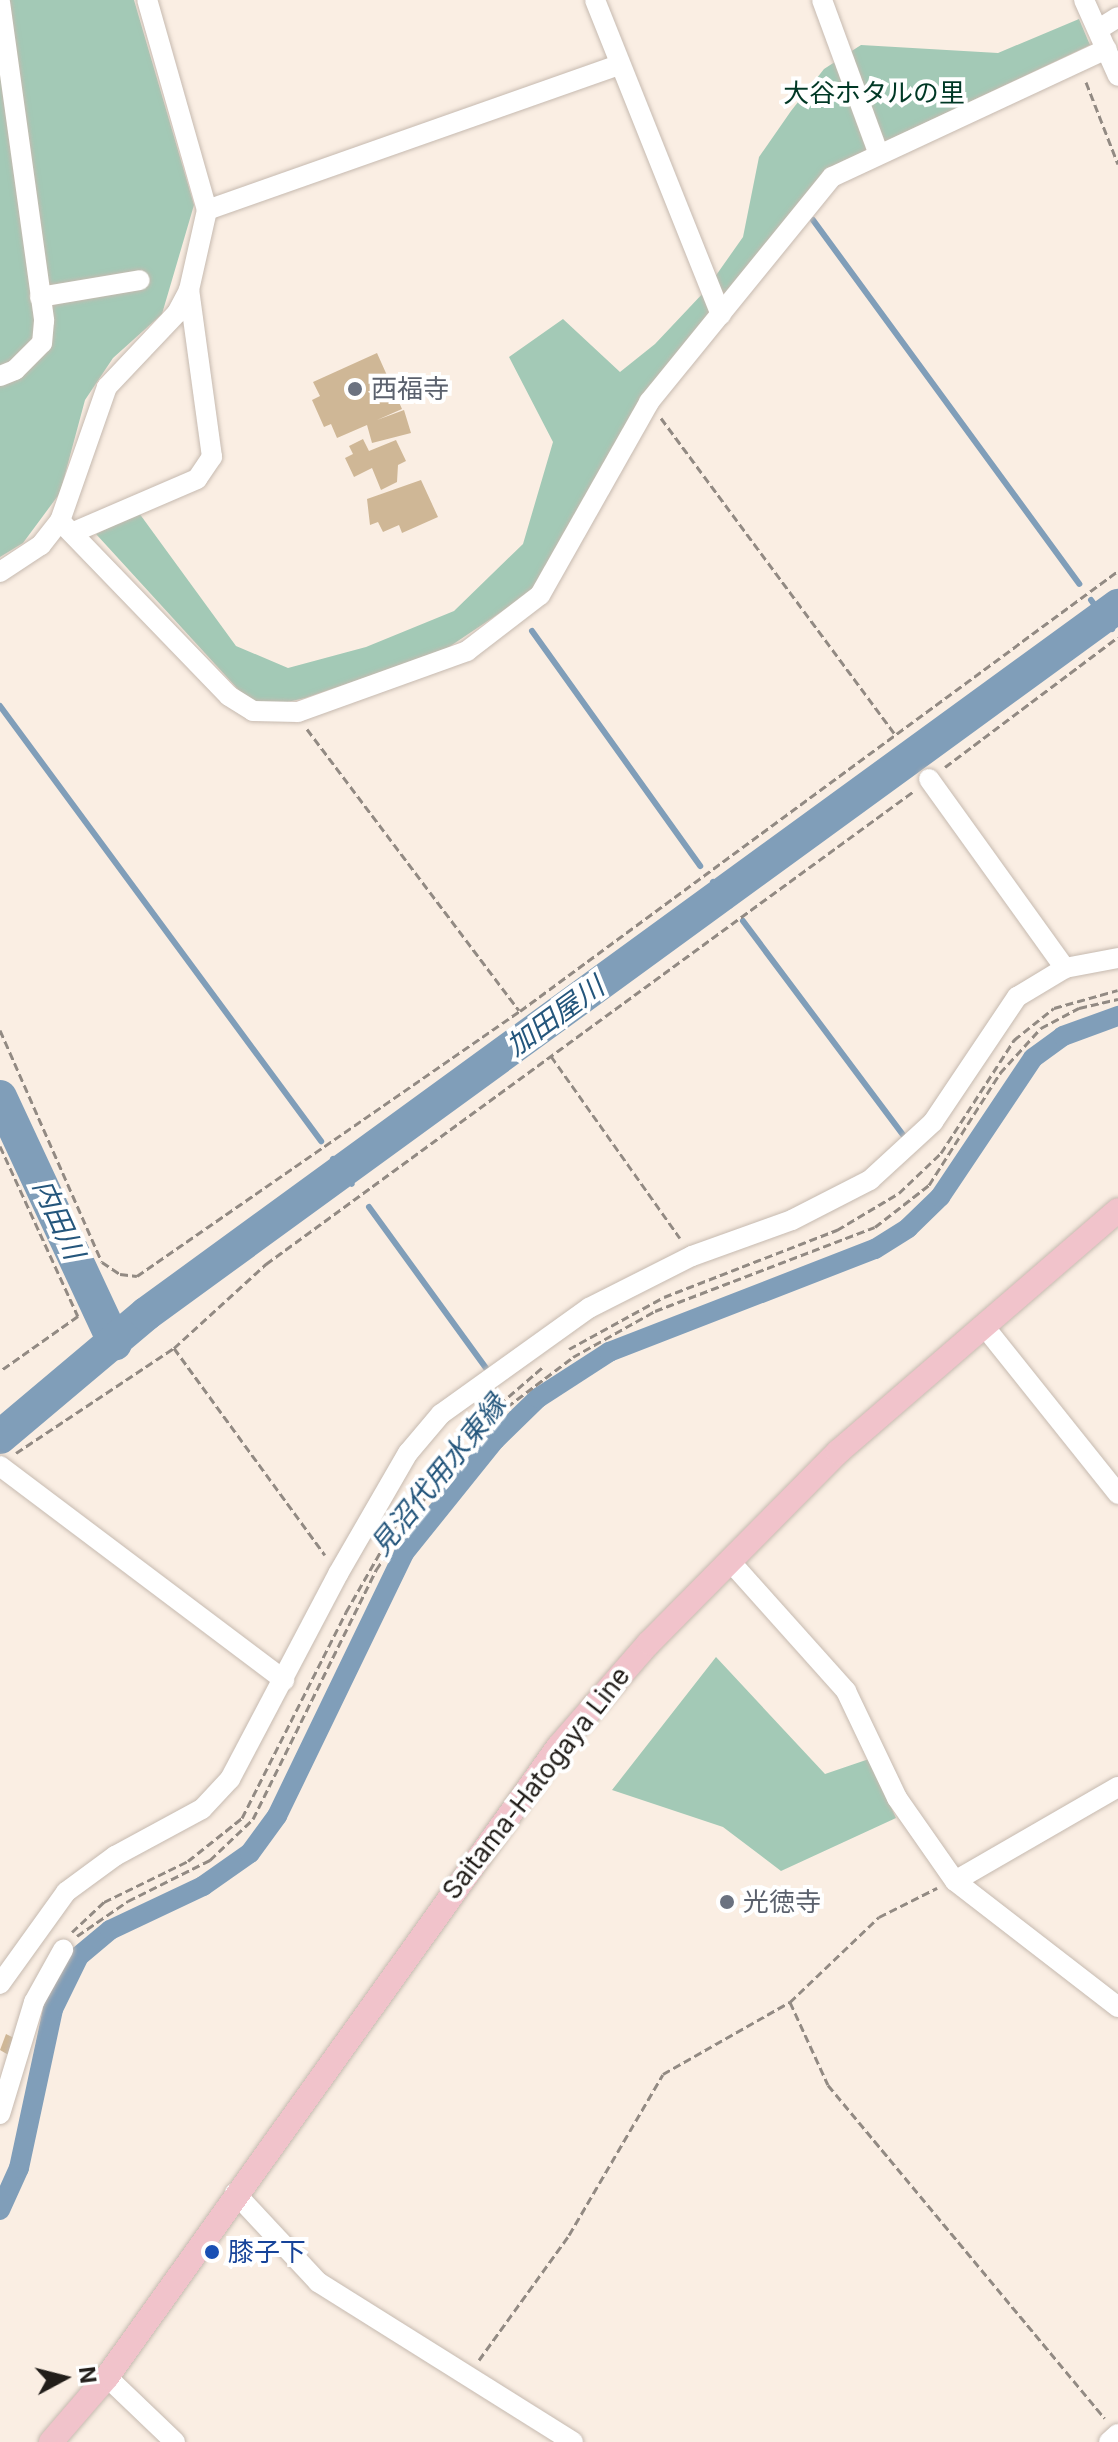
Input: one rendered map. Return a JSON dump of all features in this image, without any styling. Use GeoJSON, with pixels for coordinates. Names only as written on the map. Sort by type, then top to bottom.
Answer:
{"type":"FeatureCollection","features":[{"type":"Feature","properties":{"kind":"main road","name":"Saitama-Hatogaya Line"},"geometry":{"type":"LineString","coordinates":[[51,2442],[107,2377],[235,2193],[559,1746],[729,1560],[838,1452],[1118,1210]]}},
{"type":"Feature","properties":{"kind":"street"},"geometry":{"type":"LineString","coordinates":[[67,526],[107,387],[177,313],[189,290],[207,210],[147,0]]}},
{"type":"Feature","properties":{"kind":"street"},"geometry":{"type":"LineString","coordinates":[[595,0],[616,66],[721,315]]}},
{"type":"Feature","properties":{"kind":"street"},"geometry":{"type":"LineString","coordinates":[[822,0],[878,152]]}},
{"type":"Feature","properties":{"kind":"street"},"geometry":{"type":"LineString","coordinates":[[1084,0],[1118,76]]}},
{"type":"Feature","properties":{"kind":"street"},"geometry":{"type":"LineString","coordinates":[[0,2],[40,297],[42,343],[15,370],[0,376]]}},
{"type":"Feature","properties":{"kind":"street"},"geometry":{"type":"LineString","coordinates":[[1099,29],[1118,17]]}},
{"type":"Feature","properties":{"kind":"street"},"geometry":{"type":"LineString","coordinates":[[67,526],[229,696],[253,711],[298,712],[467,651],[534,603],[649,402],[832,177],[878,152],[1107,49]]}},
{"type":"Feature","properties":{"kind":"street"},"geometry":{"type":"LineString","coordinates":[[207,210],[616,66]]}},
{"type":"Feature","properties":{"kind":"street"},"geometry":{"type":"LineString","coordinates":[[40,297],[140,280]]}},
{"type":"Feature","properties":{"kind":"street"},"geometry":{"type":"LineString","coordinates":[[0,572],[67,526],[197,479],[212,457],[189,290]]}},
{"type":"Feature","properties":{"kind":"street"},"geometry":{"type":"LineString","coordinates":[[929,779],[1065,968]]}},
{"type":"Feature","properties":{"kind":"street"},"geometry":{"type":"LineString","coordinates":[[0,1984],[66,1892],[216,1797],[243,1760],[338,1574],[408,1453],[441,1414],[589,1308],[692,1256],[840,1198],[892,1165],[950,1098],[1007,1008],[1065,968],[1118,958]]}},
{"type":"Feature","properties":{"kind":"street"},"geometry":{"type":"LineString","coordinates":[[984,1326],[1118,1494]]}},
{"type":"Feature","properties":{"kind":"street"},"geometry":{"type":"LineString","coordinates":[[6,1461],[284,1680]]}},
{"type":"Feature","properties":{"kind":"street"},"geometry":{"type":"LineString","coordinates":[[729,1560],[846,1691],[897,1798],[955,1881],[1118,2007]]}},
{"type":"Feature","properties":{"kind":"street"},"geometry":{"type":"LineString","coordinates":[[955,1881],[1118,1787]]}},
{"type":"Feature","properties":{"kind":"street"},"geometry":{"type":"LineString","coordinates":[[0,2114],[34,2002],[63,1950]]}},
{"type":"Feature","properties":{"kind":"street"},"geometry":{"type":"LineString","coordinates":[[235,2193],[318,2282],[466,2378],[573,2442]]}},
{"type":"Feature","properties":{"kind":"street"},"geometry":{"type":"LineString","coordinates":[[107,2377],[175,2442]]}},
{"type":"Feature","properties":{"kind":"path"},"geometry":{"type":"LineString","coordinates":[[1078,63],[1118,164]]}},
{"type":"Feature","properties":{"kind":"path"},"geometry":{"type":"LineString","coordinates":[[649,402],[894,733]]}},
{"type":"Feature","properties":{"kind":"path"},"geometry":{"type":"LineString","coordinates":[[0,1030],[102,1262],[120,1274],[137,1276],[520,1011],[1118,571]]}},
{"type":"Feature","properties":{"kind":"path"},"geometry":{"type":"LineString","coordinates":[[6,1461],[174,1348],[266,1264],[1118,637]]}},
{"type":"Feature","properties":{"kind":"path"},"geometry":{"type":"LineString","coordinates":[[298,712],[520,1011]]}},
{"type":"Feature","properties":{"kind":"path"},"geometry":{"type":"LineString","coordinates":[[558,1355],[664,1297],[837,1230],[899,1193],[941,1153],[1014,1040],[1054,1008],[1118,990]]}},
{"type":"Feature","properties":{"kind":"path"},"geometry":{"type":"LineString","coordinates":[[63,1950],[128,1901],[210,1860],[247,1827],[384,1558],[442,1473],[507,1407],[573,1357],[655,1311],[875,1227],[929,1185],[1000,1073],[1041,1028],[1079,1008],[1118,999]]}},
{"type":"Feature","properties":{"kind":"path"},"geometry":{"type":"LineString","coordinates":[[551,1056],[692,1256]]}},
{"type":"Feature","properties":{"kind":"path"},"geometry":{"type":"LineString","coordinates":[[0,1146],[78,1316],[0,1371]]}},
{"type":"Feature","properties":{"kind":"path"},"geometry":{"type":"LineString","coordinates":[[174,1348],[338,1574]]}},
{"type":"Feature","properties":{"kind":"path"},"geometry":{"type":"LineString","coordinates":[[63,1950],[84,1918],[104,1902],[188,1861],[242,1818],[346,1612],[417,1488],[472,1428],[546,1365]]}},
{"type":"Feature","properties":{"kind":"path"},"geometry":{"type":"LineString","coordinates":[[466,2378],[547,2268],[663,2074],[790,2002],[879,1917],[955,1881]]}},
{"type":"Feature","properties":{"kind":"path"},"geometry":{"type":"LineString","coordinates":[[790,2002],[828,2085],[1112,2433]]}},
{"type":"Feature","properties":{"kind":"green space"},"geometry":{"type":"Polygon","coordinates":[[[0,0],[134,0],[194,205],[162,314],[113,358],[85,400],[60,493],[23,543],[0,557],[0,0]]]}},
{"type":"Feature","properties":{"kind":"green space","name":"大谷ホタルの里"},"geometry":{"type":"Polygon","coordinates":[[[1079,19],[1090,45],[827,169],[733,283],[531,592],[443,651],[305,698],[270,706],[246,698],[96,534],[139,513],[236,646],[288,668],[366,647],[454,611],[523,544],[553,442],[509,357],[563,319],[620,372],[655,344],[705,291],[743,237],[759,157],[824,69],[861,45],[998,53],[1079,19]]]}},
{"type":"Feature","properties":{"kind":"green space"},"geometry":{"type":"Polygon","coordinates":[[[716,1657],[825,1774],[869,1759],[896,1818],[781,1871],[723,1827],[612,1790],[716,1657]]]}},
{"type":"Feature","properties":{"kind":"building","name":"西福寺"},"geometry":{"type":"Polygon","coordinates":[[[377,353],[402,409],[377,420],[404,410],[411,433],[372,443],[367,425],[337,438],[331,424],[324,427],[312,400],[320,396],[313,382],[377,353]]]}},
{"type":"Feature","properties":{"kind":"building"},"geometry":{"type":"Polygon","coordinates":[[[363,439],[369,451],[396,440],[406,461],[398,465],[397,482],[381,490],[372,468],[354,477],[345,458],[353,454],[349,446],[363,439]]]}},
{"type":"Feature","properties":{"kind":"building"},"geometry":{"type":"Polygon","coordinates":[[[421,480],[438,517],[402,533],[399,525],[383,532],[378,522],[370,525],[367,499],[421,480]]]}},
{"type":"Feature","properties":{"kind":"building"},"geometry":{"type":"Polygon","coordinates":[[[6,2034],[20,2041],[12,2057],[0,2050],[6,2034]]]}},
{"type":"Feature","properties":{"kind":"waterway"},"geometry":{"type":"LineString","coordinates":[[813,220],[1079,584]]}},
{"type":"Feature","properties":{"kind":"waterway","name":"加田屋川"},"geometry":{"type":"LineString","coordinates":[[1091,600],[1112,629]]}},
{"type":"Feature","properties":{"kind":"waterway","name":"加田屋川"},"geometry":{"type":"LineString","coordinates":[[0,1437],[146,1314],[1118,606]]}},
{"type":"Feature","properties":{"kind":"waterway"},"geometry":{"type":"LineString","coordinates":[[532,631],[700,866]]}},
{"type":"Feature","properties":{"kind":"waterway"},"geometry":{"type":"LineString","coordinates":[[0,706],[321,1141]]}},
{"type":"Feature","properties":{"kind":"waterway","name":"加田屋川"},"geometry":{"type":"LineString","coordinates":[[713,882],[730,905]]}},
{"type":"Feature","properties":{"kind":"waterway"},"geometry":{"type":"LineString","coordinates":[[743,921],[903,1135]]}},
{"type":"Feature","properties":{"kind":"waterway","name":"見沼代用水東縁"},"geometry":{"type":"LineString","coordinates":[[0,2210],[19,2168],[53,2009],[79,1956],[110,1930],[203,1886],[250,1853],[277,1816],[404,1553],[495,1440],[538,1398],[609,1352],[875,1249],[908,1228],[940,1197],[1033,1058],[1063,1036],[1118,1016]]}},
{"type":"Feature","properties":{"kind":"waterway","name":"内田川"},"geometry":{"type":"LineString","coordinates":[[0,1097],[115,1344]]}},
{"type":"Feature","properties":{"kind":"waterway","name":"加田屋川"},"geometry":{"type":"LineString","coordinates":[[333,1159],[352,1184]]}},
{"type":"Feature","properties":{"kind":"waterway"},"geometry":{"type":"LineString","coordinates":[[369,1207],[486,1368]]}},
{"type":"Feature","properties":{"kind":"place","name":"西福寺"},"geometry":{"type":"Point","coordinates":[355,389]}},
{"type":"Feature","properties":{"kind":"place","name":"光徳寺"},"geometry":{"type":"Point","coordinates":[727,1902]}},
{"type":"Feature","properties":{"kind":"place","name":"膝子下"},"geometry":{"type":"Point","coordinates":[212,2252]}}]}
